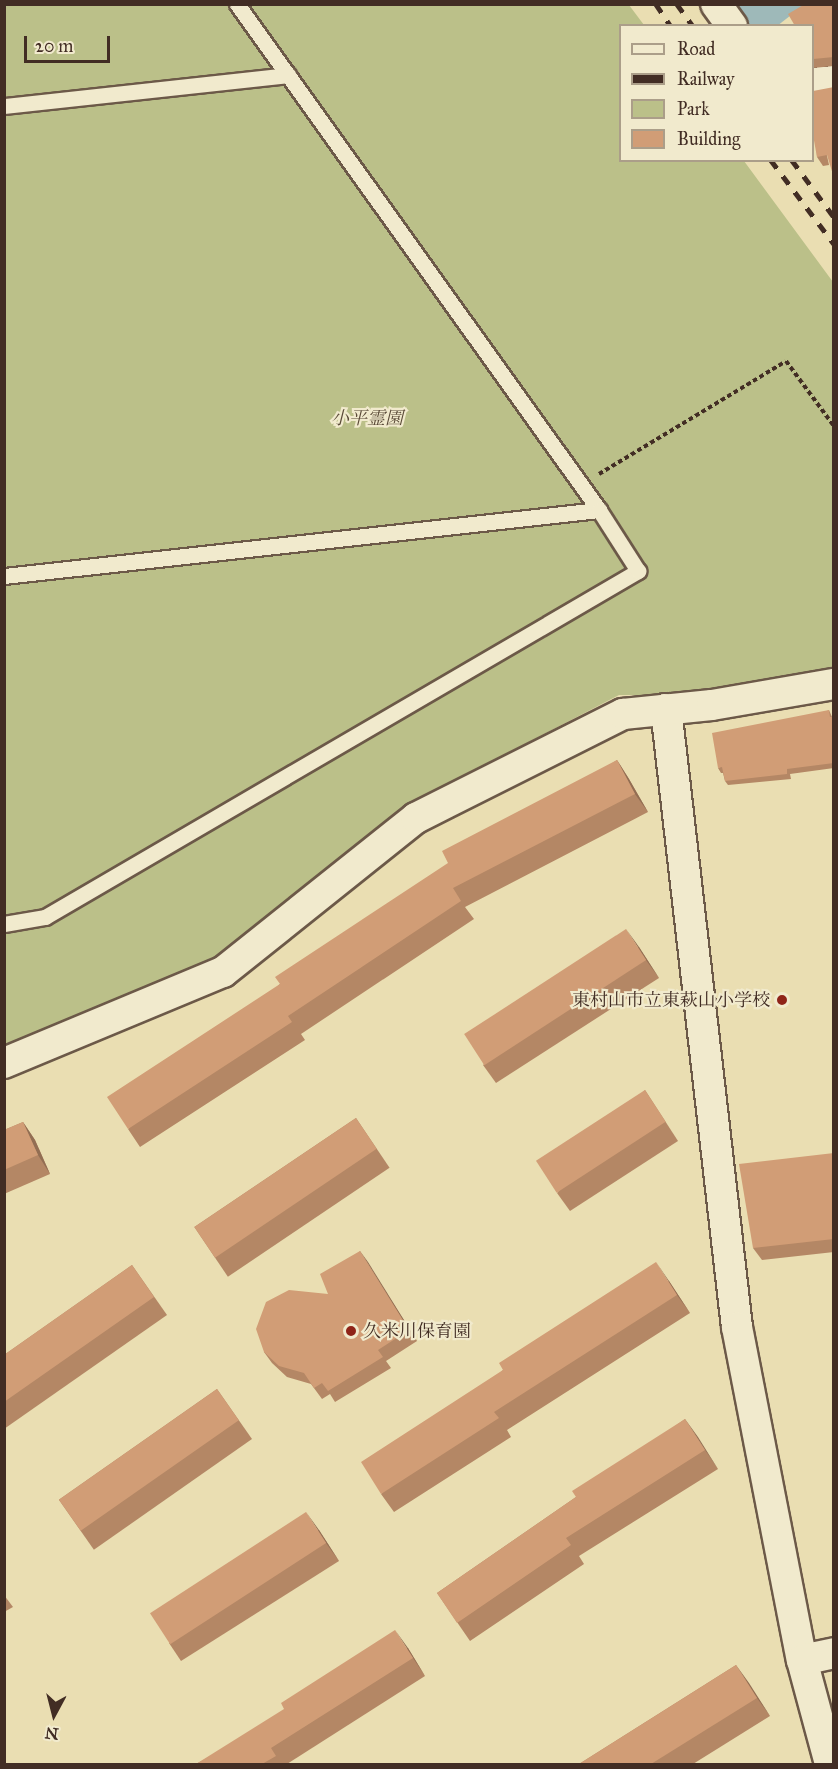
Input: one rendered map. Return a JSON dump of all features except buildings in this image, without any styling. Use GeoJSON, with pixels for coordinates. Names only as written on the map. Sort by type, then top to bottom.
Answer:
{"type":"FeatureCollection","features":[{"type":"Feature","properties":{"kind":"street"},"geometry":{"type":"LineString","coordinates":[[716,4],[731,24]]}},
{"type":"Feature","properties":{"kind":"street"},"geometry":{"type":"LineString","coordinates":[[814,83],[834,81]]}},
{"type":"Feature","properties":{"kind":"street"},"geometry":{"type":"LineString","coordinates":[[4,1063],[223,972],[416,818],[623,714],[712,705],[834,684]]}},
{"type":"Feature","properties":{"kind":"street"},"geometry":{"type":"LineString","coordinates":[[666,709],[737,1327],[802,1660],[830,1764]]}},
{"type":"Feature","properties":{"kind":"street"},"geometry":{"type":"LineString","coordinates":[[802,1660],[834,1653]]}},
{"type":"Feature","properties":{"kind":"lane"},"geometry":{"type":"LineString","coordinates":[[4,924],[45,916],[638,571],[583,484],[237,4]]}},
{"type":"Feature","properties":{"kind":"lane"},"geometry":{"type":"LineString","coordinates":[[4,106],[288,75]]}},
{"type":"Feature","properties":{"kind":"lane"},"geometry":{"type":"LineString","coordinates":[[4,576],[599,510]]}},
{"type":"Feature","properties":{"kind":"path"},"geometry":{"type":"LineString","coordinates":[[583,484],[786,361],[834,426]]}},
{"type":"Feature","properties":{"kind":"green space","name":"小平霊園"},"geometry":{"type":"Polygon","coordinates":[[[4,5],[629,5],[643,24],[619,24],[619,162],[745,162],[833,282],[833,674],[699,695],[619,695],[406,806],[217,967],[5,1051],[4,5]]]}},
{"type":"Feature","properties":{"kind":"water"},"geometry":{"type":"Polygon","coordinates":[[[734,5],[804,5],[780,24],[749,24],[734,5]]]}},
{"type":"Feature","properties":{"kind":"railway"},"geometry":{"type":"LineString","coordinates":[[656,4],[670,24]]}},
{"type":"Feature","properties":{"kind":"railway"},"geometry":{"type":"LineString","coordinates":[[677,4],[692,24]]}},
{"type":"Feature","properties":{"kind":"railway"},"geometry":{"type":"LineString","coordinates":[[772,162],[834,244]]}},
{"type":"Feature","properties":{"kind":"railway"},"geometry":{"type":"LineString","coordinates":[[793,162],[834,217]]}},
{"type":"Feature","properties":{"kind":"place","name":"東村山市立東萩山小学校"},"geometry":{"type":"Point","coordinates":[782,1000]}},
{"type":"Feature","properties":{"kind":"place","name":"久米川保育園"},"geometry":{"type":"Point","coordinates":[351,1331]}}]}
